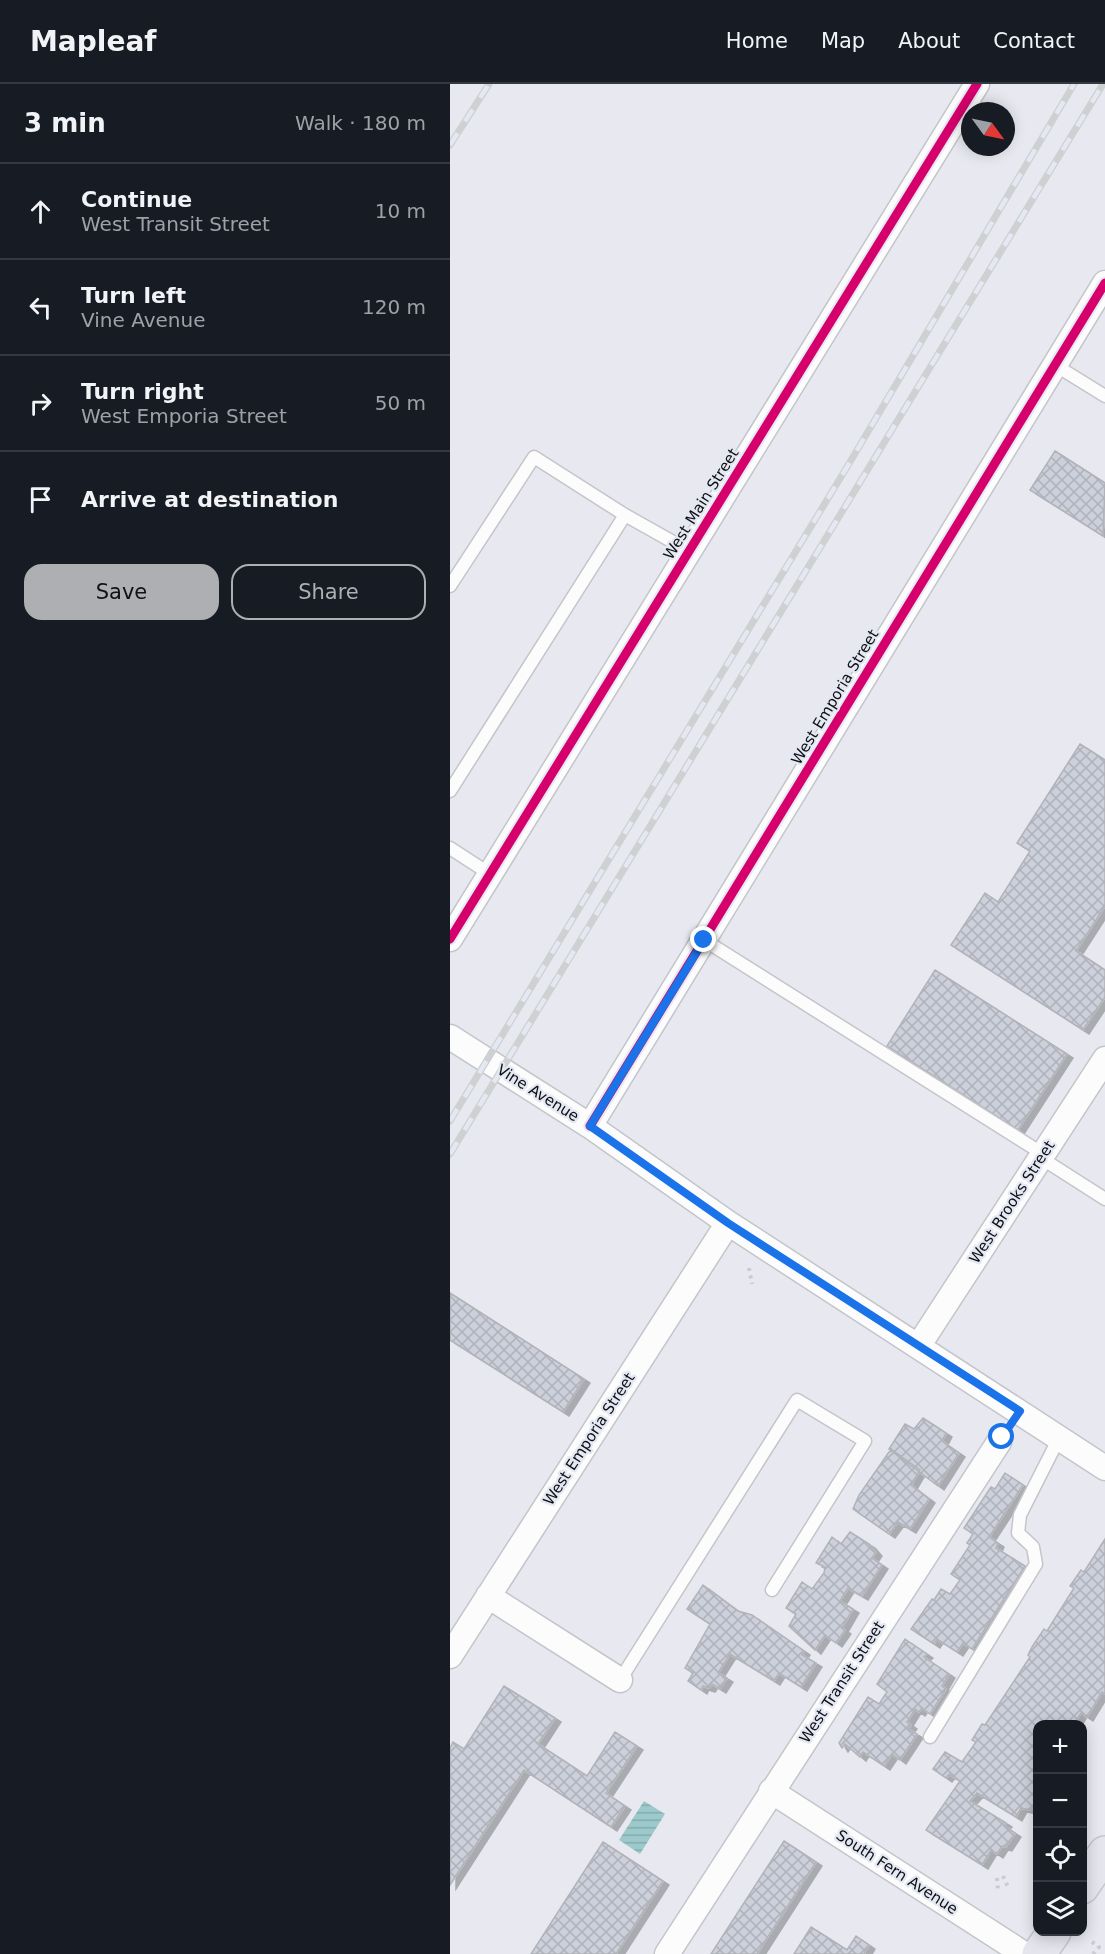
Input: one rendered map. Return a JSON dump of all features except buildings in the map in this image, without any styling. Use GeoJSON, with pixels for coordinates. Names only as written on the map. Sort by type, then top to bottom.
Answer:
{"type":"FeatureCollection","features":[{"type":"Feature","properties":{"kind":"main road"},"geometry":{"type":"LineString","coordinates":[[1086,1882],[1105,1852]]}},
{"type":"Feature","properties":{"kind":"main road"},"geometry":{"type":"LineString","coordinates":[[1039,1954],[1051,1936]]}},
{"type":"Feature","properties":{"kind":"street","name":"West Main Street"},"geometry":{"type":"LineString","coordinates":[[450,939],[977,84]]}},
{"type":"Feature","properties":{"kind":"street","name":"West Emporia Street"},"geometry":{"type":"LineString","coordinates":[[590,1126],[1105,283]]}},
{"type":"Feature","properties":{"kind":"street","name":"Vine Avenue"},"geometry":{"type":"LineString","coordinates":[[450,1037],[590,1126],[728,1223],[1105,1468]]}},
{"type":"Feature","properties":{"kind":"street","name":"West Brooks Street"},"geometry":{"type":"LineString","coordinates":[[919,1345],[1105,1059]]}},
{"type":"Feature","properties":{"kind":"street","name":"West Emporia Street"},"geometry":{"type":"LineString","coordinates":[[450,1656],[728,1223]]}},
{"type":"Feature","properties":{"kind":"street","name":"West Transit Street"},"geometry":{"type":"LineString","coordinates":[[667,1954],[999,1442]]}},
{"type":"Feature","properties":{"kind":"street"},"geometry":{"type":"LineString","coordinates":[[488,1596],[620,1680]]}},
{"type":"Feature","properties":{"kind":"street","name":"South Fern Avenue"},"geometry":{"type":"LineString","coordinates":[[771,1791],[1024,1954]]}},
{"type":"Feature","properties":{"kind":"lane"},"geometry":{"type":"LineString","coordinates":[[1055,365],[1105,396]]}},
{"type":"Feature","properties":{"kind":"lane"},"geometry":{"type":"LineString","coordinates":[[450,586],[534,457],[625,515],[689,550]]}},
{"type":"Feature","properties":{"kind":"lane"},"geometry":{"type":"LineString","coordinates":[[450,791],[625,515]]}},
{"type":"Feature","properties":{"kind":"lane"},"geometry":{"type":"LineString","coordinates":[[450,848],[490,874]]}},
{"type":"Feature","properties":{"kind":"lane"},"geometry":{"type":"LineString","coordinates":[[704,940],[1042,1156],[1105,1199]]}},
{"type":"Feature","properties":{"kind":"lane"},"geometry":{"type":"LineString","coordinates":[[620,1680],[797,1400],[865,1441],[772,1590]]}},
{"type":"Feature","properties":{"kind":"lane"},"geometry":{"type":"LineString","coordinates":[[930,1737],[1036,1564],[1033,1547],[1018,1533],[1020,1515],[1059,1438]]}},
{"type":"Feature","properties":{"kind":"path"},"geometry":{"type":"LineString","coordinates":[[749,1265],[752,1284]]}},
{"type":"Feature","properties":{"kind":"path"},"geometry":{"type":"LineString","coordinates":[[1003,1876],[1008,1887]]}},
{"type":"Feature","properties":{"kind":"path"},"geometry":{"type":"LineString","coordinates":[[997,1878],[998,1891]]}},
{"type":"Feature","properties":{"kind":"path"},"geometry":{"type":"LineString","coordinates":[[1092,1942],[1099,1947],[1093,1954]]}},
{"type":"Feature","properties":{"kind":"water"},"geometry":{"type":"Polygon","coordinates":[[[644,1801],[665,1814],[640,1854],[619,1840],[644,1801]]]}},
{"type":"Feature","properties":{"kind":"railway"},"geometry":{"type":"LineString","coordinates":[[450,145],[489,84]]}},
{"type":"Feature","properties":{"kind":"railway"},"geometry":{"type":"LineString","coordinates":[[450,1121],[847,467],[1074,84]]}},
{"type":"Feature","properties":{"kind":"railway"},"geometry":{"type":"LineString","coordinates":[[450,1154],[1103,84]]}},
{"type":"Feature","properties":{"kind":"cycle path"},"geometry":{"type":"LineString","coordinates":[[450,939],[977,84]]}},
{"type":"Feature","properties":{"kind":"cycle path"},"geometry":{"type":"LineString","coordinates":[[590,1126],[1105,283]]}},
{"type":"Feature","properties":{"kind":"route"},"geometry":{"type":"LineString","coordinates":[[704,940],[590,1126],[728,1223],[1020,1411],[1002,1437]]}}]}
